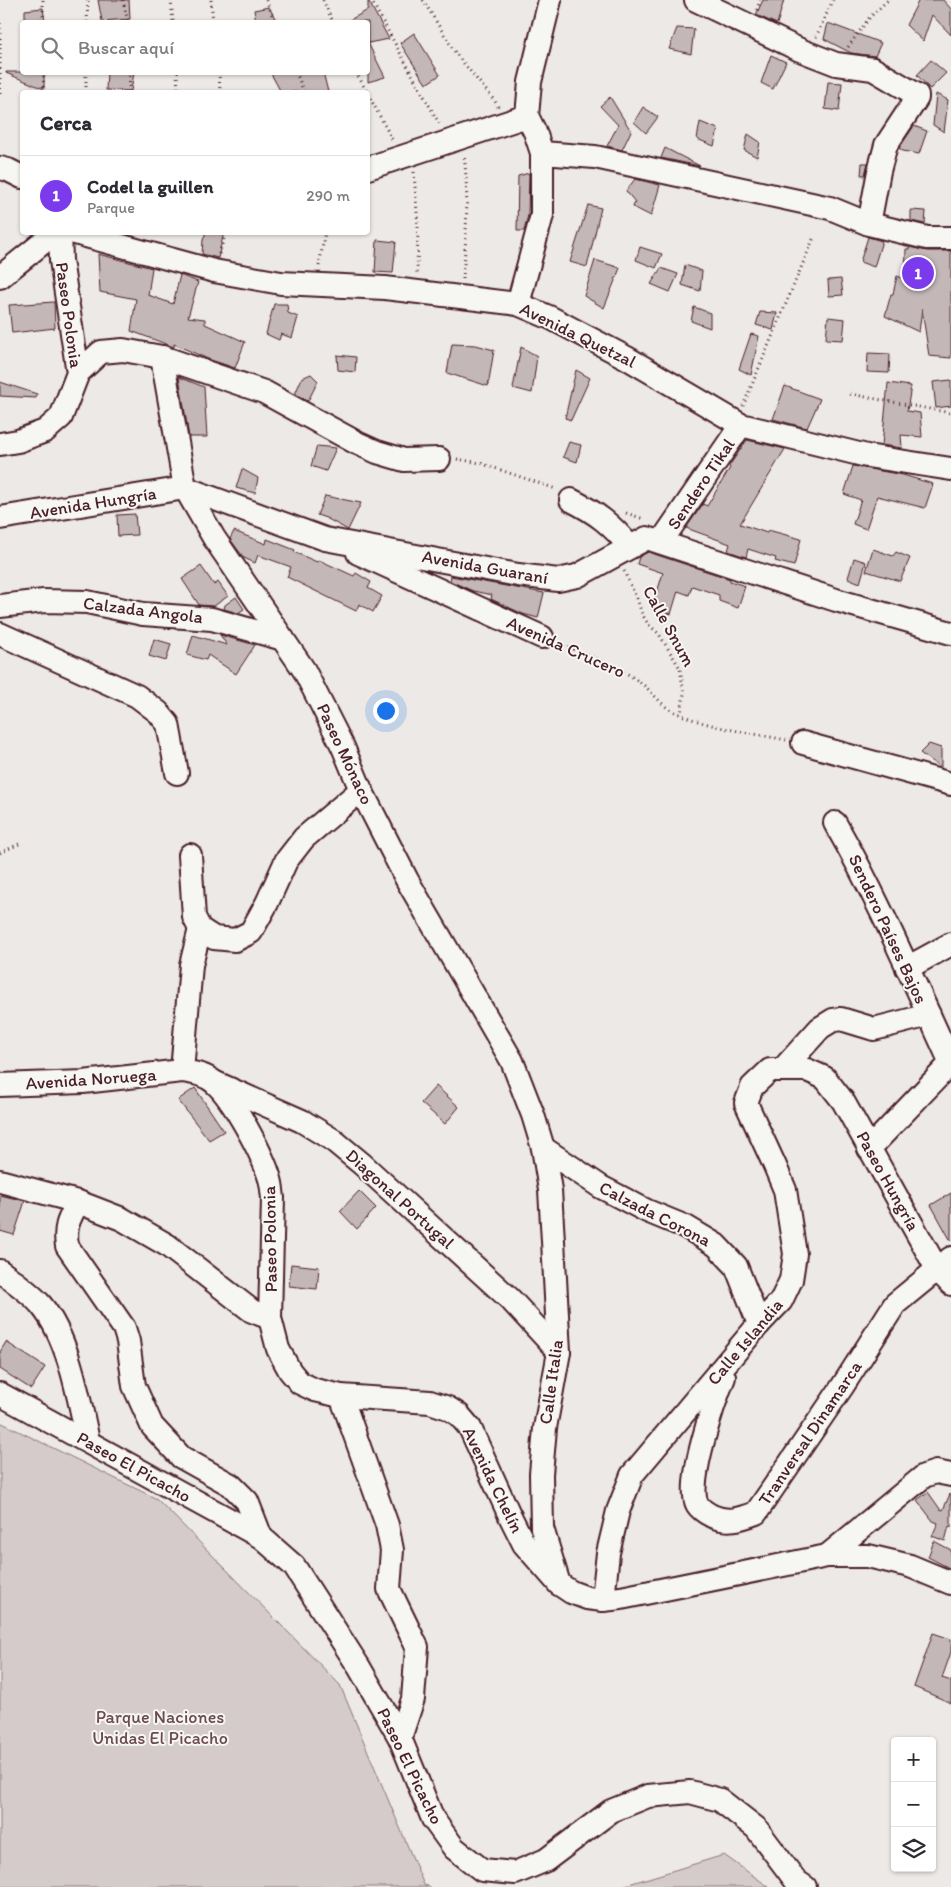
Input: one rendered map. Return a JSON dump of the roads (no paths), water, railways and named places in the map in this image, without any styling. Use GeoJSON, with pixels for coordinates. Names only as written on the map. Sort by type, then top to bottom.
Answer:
{"type":"FeatureCollection","features":[{"type":"Feature","properties":{"kind":"street"},"geometry":{"type":"LineString","coordinates":[[516,120],[530,82],[550,0]]}},
{"type":"Feature","properties":{"kind":"street"},"geometry":{"type":"LineString","coordinates":[[696,0],[809,54],[836,64],[873,69],[916,95],[917,98],[886,145],[869,224]]}},
{"type":"Feature","properties":{"kind":"street"},"geometry":{"type":"LineString","coordinates":[[370,167],[516,120]]}},
{"type":"Feature","properties":{"kind":"street"},"geometry":{"type":"LineString","coordinates":[[516,120],[535,132],[542,153],[542,215],[518,304]]}},
{"type":"Feature","properties":{"kind":"street"},"geometry":{"type":"LineString","coordinates":[[542,153],[595,157],[830,208],[869,224],[927,238],[951,238]]}},
{"type":"Feature","properties":{"kind":"street"},"geometry":{"type":"LineString","coordinates":[[0,168],[20,176]]}},
{"type":"Feature","properties":{"kind":"street"},"geometry":{"type":"LineString","coordinates":[[0,277],[52,235]]}},
{"type":"Feature","properties":{"kind":"street","name":"Paseo Polonia"},"geometry":{"type":"LineString","coordinates":[[0,444],[18,441],[45,431],[61,417],[78,373],[60,260],[60,235]]}},
{"type":"Feature","properties":{"kind":"street","name":"Avenida Quetzal"},"geometry":{"type":"LineString","coordinates":[[82,235],[217,272],[282,283],[385,288],[518,304],[551,318],[627,358],[738,424],[867,456],[951,469]]}},
{"type":"Feature","properties":{"kind":"street"},"geometry":{"type":"LineString","coordinates":[[78,373],[101,352],[123,350],[162,358],[264,392],[377,452],[404,460],[439,459]]}},
{"type":"Feature","properties":{"kind":"street","name":"Paseo Mónaco"},"geometry":{"type":"LineString","coordinates":[[162,358],[185,488],[214,538],[304,670],[343,747],[361,790],[407,880],[512,1061],[543,1148]]}},
{"type":"Feature","properties":{"kind":"street","name":"Sendero Tikal"},"geometry":{"type":"LineString","coordinates":[[661,542],[738,424]]}},
{"type":"Feature","properties":{"kind":"street","name":"Avenida Hungría"},"geometry":{"type":"LineString","coordinates":[[0,518],[185,488]]}},
{"type":"Feature","properties":{"kind":"street","name":"Avenida Guaraní"},"geometry":{"type":"LineString","coordinates":[[185,488],[325,538],[518,575],[558,580],[577,576],[646,538],[836,600],[951,633]]}},
{"type":"Feature","properties":{"kind":"street"},"geometry":{"type":"LineString","coordinates":[[571,500],[593,511],[620,535],[623,551]]}},
{"type":"Feature","properties":{"kind":"street","name":"Avenida Crucero"},"geometry":{"type":"LineString","coordinates":[[325,538],[542,637]]}},
{"type":"Feature","properties":{"kind":"street","name":"Calzada Angola"},"geometry":{"type":"LineString","coordinates":[[0,606],[44,601],[87,602],[143,614],[212,619],[283,639]]}},
{"type":"Feature","properties":{"kind":"street"},"geometry":{"type":"LineString","coordinates":[[0,634],[137,696],[158,712],[168,724],[177,773]]}},
{"type":"Feature","properties":{"kind":"street"},"geometry":{"type":"LineString","coordinates":[[803,743],[951,784]]}},
{"type":"Feature","properties":{"kind":"street"},"geometry":{"type":"LineString","coordinates":[[190,855],[194,917],[200,929],[214,938],[235,940],[250,932],[267,903],[286,861],[304,838],[361,790]]}},
{"type":"Feature","properties":{"kind":"street","name":"Sendero Países Bajos"},"geometry":{"type":"LineString","coordinates":[[836,823],[951,1063]]}},
{"type":"Feature","properties":{"kind":"street"},"geometry":{"type":"LineString","coordinates":[[200,929],[191,965],[182,1071],[202,1074],[216,1083]]}},
{"type":"Feature","properties":{"kind":"street"},"geometry":{"type":"LineString","coordinates":[[907,968],[951,944]]}},
{"type":"Feature","properties":{"kind":"street"},"geometry":{"type":"LineString","coordinates":[[782,1070],[820,1028],[833,1020],[841,1019],[874,1029],[929,1015]]}},
{"type":"Feature","properties":{"kind":"street"},"geometry":{"type":"LineString","coordinates":[[868,1149],[951,1063]]}},
{"type":"Feature","properties":{"kind":"street","name":"Calle Islandia"},"geometry":{"type":"LineString","coordinates":[[604,1600],[608,1553],[616,1520],[632,1475],[759,1324],[781,1301],[791,1280],[794,1254],[785,1190],[746,1103],[752,1087],[770,1070],[806,1070],[825,1078]]}},
{"type":"Feature","properties":{"kind":"street","name":"Avenida Noruega"},"geometry":{"type":"LineString","coordinates":[[0,1085],[83,1082],[182,1071]]}},
{"type":"Feature","properties":{"kind":"street","name":"Paseo Hungría"},"geometry":{"type":"LineString","coordinates":[[825,1078],[843,1101],[868,1149],[946,1270]]}},
{"type":"Feature","properties":{"kind":"street","name":"Paseo Polonia"},"geometry":{"type":"LineString","coordinates":[[216,1083],[245,1126],[267,1169],[271,1182],[273,1208],[270,1318]]}},
{"type":"Feature","properties":{"kind":"street","name":"Diagonal Portugal"},"geometry":{"type":"LineString","coordinates":[[216,1083],[302,1121],[333,1140],[510,1299],[559,1352]]}},
{"type":"Feature","properties":{"kind":"street","name":"Calzada Corona"},"geometry":{"type":"LineString","coordinates":[[543,1148],[601,1187],[647,1212],[686,1227],[716,1245],[736,1266],[759,1324]]}},
{"type":"Feature","properties":{"kind":"street","name":"Calle Italia"},"geometry":{"type":"LineString","coordinates":[[543,1148],[550,1190],[559,1352],[545,1428],[541,1474],[542,1528],[559,1584]]}},
{"type":"Feature","properties":{"kind":"street"},"geometry":{"type":"LineString","coordinates":[[0,1180],[78,1202],[122,1218],[166,1245],[252,1311],[270,1318]]}},
{"type":"Feature","properties":{"kind":"street"},"geometry":{"type":"LineString","coordinates":[[78,1202],[67,1223],[65,1234],[67,1246],[124,1328],[128,1341],[134,1386],[152,1426],[180,1456],[231,1485],[247,1501],[261,1537]]}},
{"type":"Feature","properties":{"kind":"street"},"geometry":{"type":"LineString","coordinates":[[0,1270],[41,1304],[54,1325],[72,1369],[88,1441]]}},
{"type":"Feature","properties":{"kind":"street","name":"Tranversal Dinamarca"},"geometry":{"type":"LineString","coordinates":[[733,1355],[714,1401],[706,1429],[695,1484],[696,1503],[705,1512],[722,1520],[742,1519],[756,1513],[896,1304],[946,1270]]}},
{"type":"Feature","properties":{"kind":"street","name":"Avenida Chelín"},"geometry":{"type":"LineString","coordinates":[[270,1318],[278,1349],[290,1371],[300,1383],[315,1390],[341,1396],[430,1402],[448,1408],[459,1415],[470,1428],[524,1544],[559,1584],[571,1592],[587,1598],[604,1600],[651,1593],[827,1556],[868,1556],[910,1566],[951,1583]]}},
{"type":"Feature","properties":{"kind":"street","name":"Paseo El Picacho"},"geometry":{"type":"LineString","coordinates":[[0,1394],[261,1537],[294,1566],[359,1667],[400,1738],[434,1818],[454,1848],[482,1870],[515,1873],[546,1860],[611,1811],[648,1796],[690,1792],[720,1800],[756,1828],[796,1880],[805,1887]]}},
{"type":"Feature","properties":{"kind":"street"},"geometry":{"type":"LineString","coordinates":[[341,1396],[387,1525],[392,1550],[389,1589],[417,1647],[413,1699],[400,1738]]}},
{"type":"Feature","properties":{"kind":"street"},"geometry":{"type":"LineString","coordinates":[[827,1556],[924,1476],[936,1472],[951,1475]]}},
{"type":"Feature","properties":{"kind":"place","name":"Codel la guillen"},"geometry":{"type":"Point","coordinates":[918,273]}},
{"type":"Feature","properties":{"kind":"park label","name":"Parque Naciones Unidas El Picacho"},"geometry":{"type":"Point","coordinates":[160,1727]}}]}
